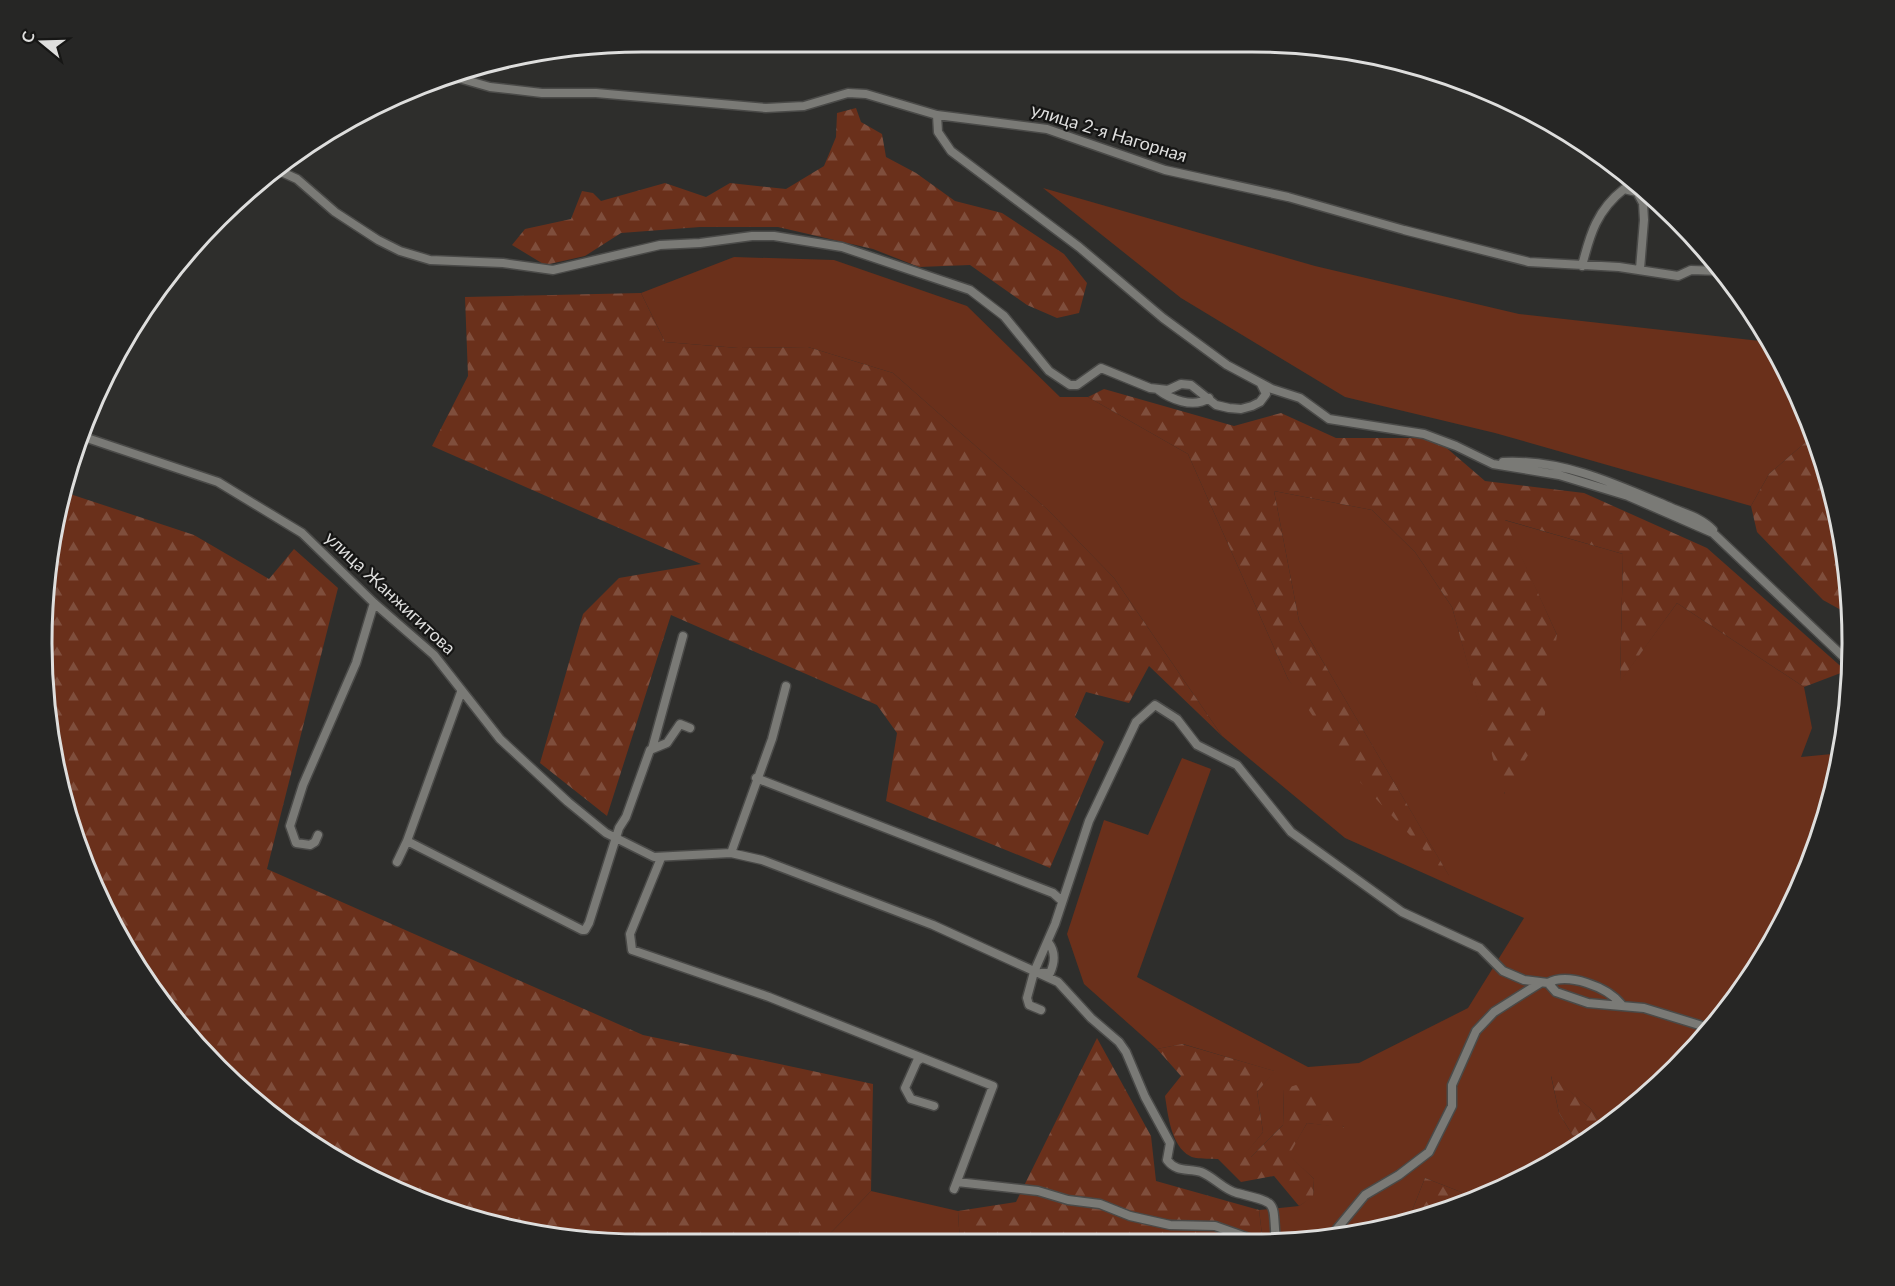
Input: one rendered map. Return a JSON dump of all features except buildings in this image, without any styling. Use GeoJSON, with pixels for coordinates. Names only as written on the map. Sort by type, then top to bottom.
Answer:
{"type":"FeatureCollection","features":[{"type":"Feature","properties":{"kind":"street","name":"улица 2-я Нагорная"},"geometry":{"type":"LineString","coordinates":[[466,80],[490,87],[542,93],[596,93],[766,108],[804,106],[828,98],[857,93],[937,115],[1032,125],[1165,170],[1288,197],[1513,258],[1582,266],[1640,269],[1678,276],[1691,270],[1709,271]]}},
{"type":"Feature","properties":{"kind":"street"},"geometry":{"type":"LineString","coordinates":[[937,115],[938,132],[951,152],[1079,247],[1194,343],[1261,384],[1300,398],[1329,420],[1424,434],[1493,464],[1560,475],[1628,495],[1716,535],[1842,655]]}},
{"type":"Feature","properties":{"kind":"street"},"geometry":{"type":"LineString","coordinates":[[286,174],[297,179],[323,203],[378,240],[400,251],[430,260],[503,263],[553,270],[660,245],[764,236],[842,247],[970,290],[1004,316],[1049,371],[1070,385],[1077,385],[1101,368],[1156,388],[1168,390],[1181,384],[1191,385],[1216,405],[1241,409],[1260,402],[1266,393],[1261,384]]}},
{"type":"Feature","properties":{"kind":"street"},"geometry":{"type":"LineString","coordinates":[[1582,266],[1595,221],[1608,201],[1624,189],[1631,191]]}},
{"type":"Feature","properties":{"kind":"street"},"geometry":{"type":"LineString","coordinates":[[1640,198],[1643,203],[1640,269]]}},
{"type":"Feature","properties":{"kind":"street"},"geometry":{"type":"LineString","coordinates":[[1156,388],[1166,396],[1184,402],[1203,402],[1209,398]]}},
{"type":"Feature","properties":{"kind":"street","name":"улица Жанжигитова"},"geometry":{"type":"LineString","coordinates":[[89,439],[202,476],[239,493],[302,533],[374,603],[425,645],[491,730],[538,776],[596,826],[649,855],[661,858]]}},
{"type":"Feature","properties":{"kind":"street"},"geometry":{"type":"LineString","coordinates":[[318,835],[315,842],[303,845],[296,843],[290,826],[303,785],[356,663],[374,603]]}},
{"type":"Feature","properties":{"kind":"street"},"geometry":{"type":"LineString","coordinates":[[408,841],[585,930],[619,828],[626,817],[645,759],[652,749],[683,644],[683,636]]}},
{"type":"Feature","properties":{"kind":"street"},"geometry":{"type":"LineString","coordinates":[[730,852],[772,739],[786,686]]}},
{"type":"Feature","properties":{"kind":"street"},"geometry":{"type":"LineString","coordinates":[[398,862],[408,841],[461,692]]}},
{"type":"Feature","properties":{"kind":"street"},"geometry":{"type":"LineString","coordinates":[[1041,1010],[1029,1005],[1027,998],[1038,974],[1038,963],[1048,942],[1089,821],[1136,722],[1155,705],[1177,719],[1197,745],[1237,765],[1291,832],[1375,894],[1419,921],[1480,948],[1503,971],[1524,980],[1544,983],[1556,992],[1588,1003],[1621,1004],[1644,1008],[1701,1025]]}},
{"type":"Feature","properties":{"kind":"street"},"geometry":{"type":"LineString","coordinates":[[652,749],[666,743],[680,724],[690,728]]}},
{"type":"Feature","properties":{"kind":"street"},"geometry":{"type":"LineString","coordinates":[[756,778],[1053,893],[1062,901]]}},
{"type":"Feature","properties":{"kind":"street"},"geometry":{"type":"LineString","coordinates":[[1238,1234],[1215,1226],[1170,1225],[1130,1216],[1100,1204],[1068,1200],[1038,1191],[956,1186],[993,1086],[751,990],[685,970],[632,950],[630,934],[661,858],[730,852],[762,860],[933,925],[1067,990],[1091,1018],[1119,1042],[1170,1143],[1167,1160],[1187,1172],[1201,1172],[1238,1193],[1268,1200],[1274,1207],[1275,1233]]}},
{"type":"Feature","properties":{"kind":"street"},"geometry":{"type":"LineString","coordinates":[[1038,974],[1050,973],[1054,964],[1053,948],[1048,942]]}},
{"type":"Feature","properties":{"kind":"street"},"geometry":{"type":"LineString","coordinates":[[1339,1226],[1365,1196],[1429,1152],[1452,1106],[1452,1085],[1476,1031],[1494,1012],[1553,980],[1599,986],[1621,1004]]}},
{"type":"Feature","properties":{"kind":"street"},"geometry":{"type":"LineString","coordinates":[[922,1058],[917,1061],[905,1088],[911,1099],[934,1106]]}},
{"type":"Feature","properties":{"kind":"green space"},"geometry":{"type":"Polygon","coordinates":[[[856,108],[861,122],[882,134],[886,157],[916,173],[955,201],[1002,213],[1064,254],[1087,283],[1079,313],[1057,318],[1027,305],[970,265],[919,267],[873,249],[778,227],[700,227],[621,233],[585,256],[545,265],[512,245],[525,229],[571,219],[582,191],[593,193],[601,201],[665,183],[706,197],[730,183],[786,189],[824,166],[836,137],[837,113],[856,108]]]}},
{"type":"Feature","properties":{"kind":"green space"},"geometry":{"type":"Polygon","coordinates":[[[1043,188],[1315,266],[1519,314],[1759,341],[1782,382],[1807,441],[1769,474],[1751,506],[1495,433],[1345,397],[1181,298],[1043,188]]]}},
{"type":"Feature","properties":{"kind":"green space"},"geometry":{"type":"Polygon","coordinates":[[[734,257],[834,260],[967,306],[1060,397],[1088,397],[1188,454],[1288,679],[1449,876],[1299,621],[1274,491],[1372,510],[1415,552],[1452,607],[1504,794],[1557,635],[1504,520],[1623,554],[1620,681],[1677,603],[1804,687],[1812,728],[1801,757],[1832,754],[1811,833],[1782,904],[1743,971],[1696,1032],[1670,1061],[1611,1111],[1599,1120],[1591,1109],[1551,1076],[1559,1113],[1574,1138],[1513,1173],[1463,1195],[1425,1178],[1412,1211],[1329,1228],[1262,1233],[1259,1210],[1299,1206],[1313,1196],[1314,1179],[1288,1155],[1307,1123],[1344,1127],[1284,1089],[1283,1125],[1251,1157],[1242,1157],[1263,1132],[1257,1092],[1274,1071],[1183,1044],[1157,1049],[1084,984],[1067,934],[1104,820],[1148,835],[1182,758],[1211,769],[1137,977],[1308,1067],[1359,1063],[1468,1008],[1524,918],[1345,838],[1222,736],[1114,578],[1048,510],[893,373],[808,347],[738,348],[665,342],[641,293],[734,257]]]}},
{"type":"Feature","properties":{"kind":"green space"},"geometry":{"type":"Polygon","coordinates":[[[641,293],[665,342],[738,348],[808,347],[893,373],[1048,510],[1114,578],[1222,736],[1149,666],[1129,703],[1086,692],[1075,717],[1104,742],[1050,868],[886,801],[897,733],[877,705],[671,615],[607,816],[540,763],[583,614],[619,578],[701,564],[432,446],[468,376],[465,297],[641,293]]]}},
{"type":"Feature","properties":{"kind":"green space"},"geometry":{"type":"Polygon","coordinates":[[[1104,389],[1234,426],[1281,413],[1336,438],[1435,438],[1485,481],[1584,493],[1707,548],[1841,667],[1841,673],[1804,687],[1677,603],[1620,682],[1623,554],[1505,520],[1557,635],[1542,733],[1503,795],[1452,607],[1415,552],[1372,510],[1274,491],[1299,621],[1451,879],[1349,770],[1288,679],[1188,454],[1088,397],[1104,389]]]}},
{"type":"Feature","properties":{"kind":"green space"},"geometry":{"type":"Polygon","coordinates":[[[1807,441],[1831,528],[1841,610],[1823,600],[1757,532],[1751,506],[1769,474],[1807,441]]]}},
{"type":"Feature","properties":{"kind":"green space"},"geometry":{"type":"Polygon","coordinates":[[[72,495],[194,535],[269,579],[294,549],[338,588],[267,869],[643,1035],[873,1084],[871,1191],[830,1234],[643,1234],[604,1232],[528,1222],[453,1202],[382,1173],[315,1134],[254,1087],[225,1061],[199,1032],[152,971],[113,904],[84,833],[64,758],[54,682],[52,643],[58,566],[72,495]]]}},
{"type":"Feature","properties":{"kind":"green space"},"geometry":{"type":"Polygon","coordinates":[[[1097,1038],[1151,1136],[1156,1181],[1259,1210],[1262,1233],[959,1234],[958,1211],[1016,1202],[1097,1038]]]}},
{"type":"Feature","properties":{"kind":"green space"},"geometry":{"type":"Polygon","coordinates":[[[1182,1044],[1275,1071],[1257,1092],[1263,1132],[1243,1157],[1251,1157],[1283,1125],[1284,1089],[1296,1085],[1324,1098],[1344,1128],[1307,1123],[1289,1155],[1314,1179],[1313,1197],[1299,1206],[1274,1176],[1241,1182],[1218,1159],[1190,1156],[1178,1145],[1165,1096],[1181,1076],[1157,1049],[1182,1044]]]}},
{"type":"Feature","properties":{"kind":"green space"},"geometry":{"type":"Polygon","coordinates":[[[1551,1075],[1591,1109],[1599,1120],[1574,1138],[1559,1113],[1551,1075]]]}},
{"type":"Feature","properties":{"kind":"green space"},"geometry":{"type":"Polygon","coordinates":[[[1425,1178],[1463,1195],[1442,1202],[1412,1211],[1425,1178]]]}},
{"type":"Feature","properties":{"kind":"green space"},"geometry":{"type":"Polygon","coordinates":[[[871,1191],[958,1211],[959,1234],[830,1234],[871,1191]]]}}]}
